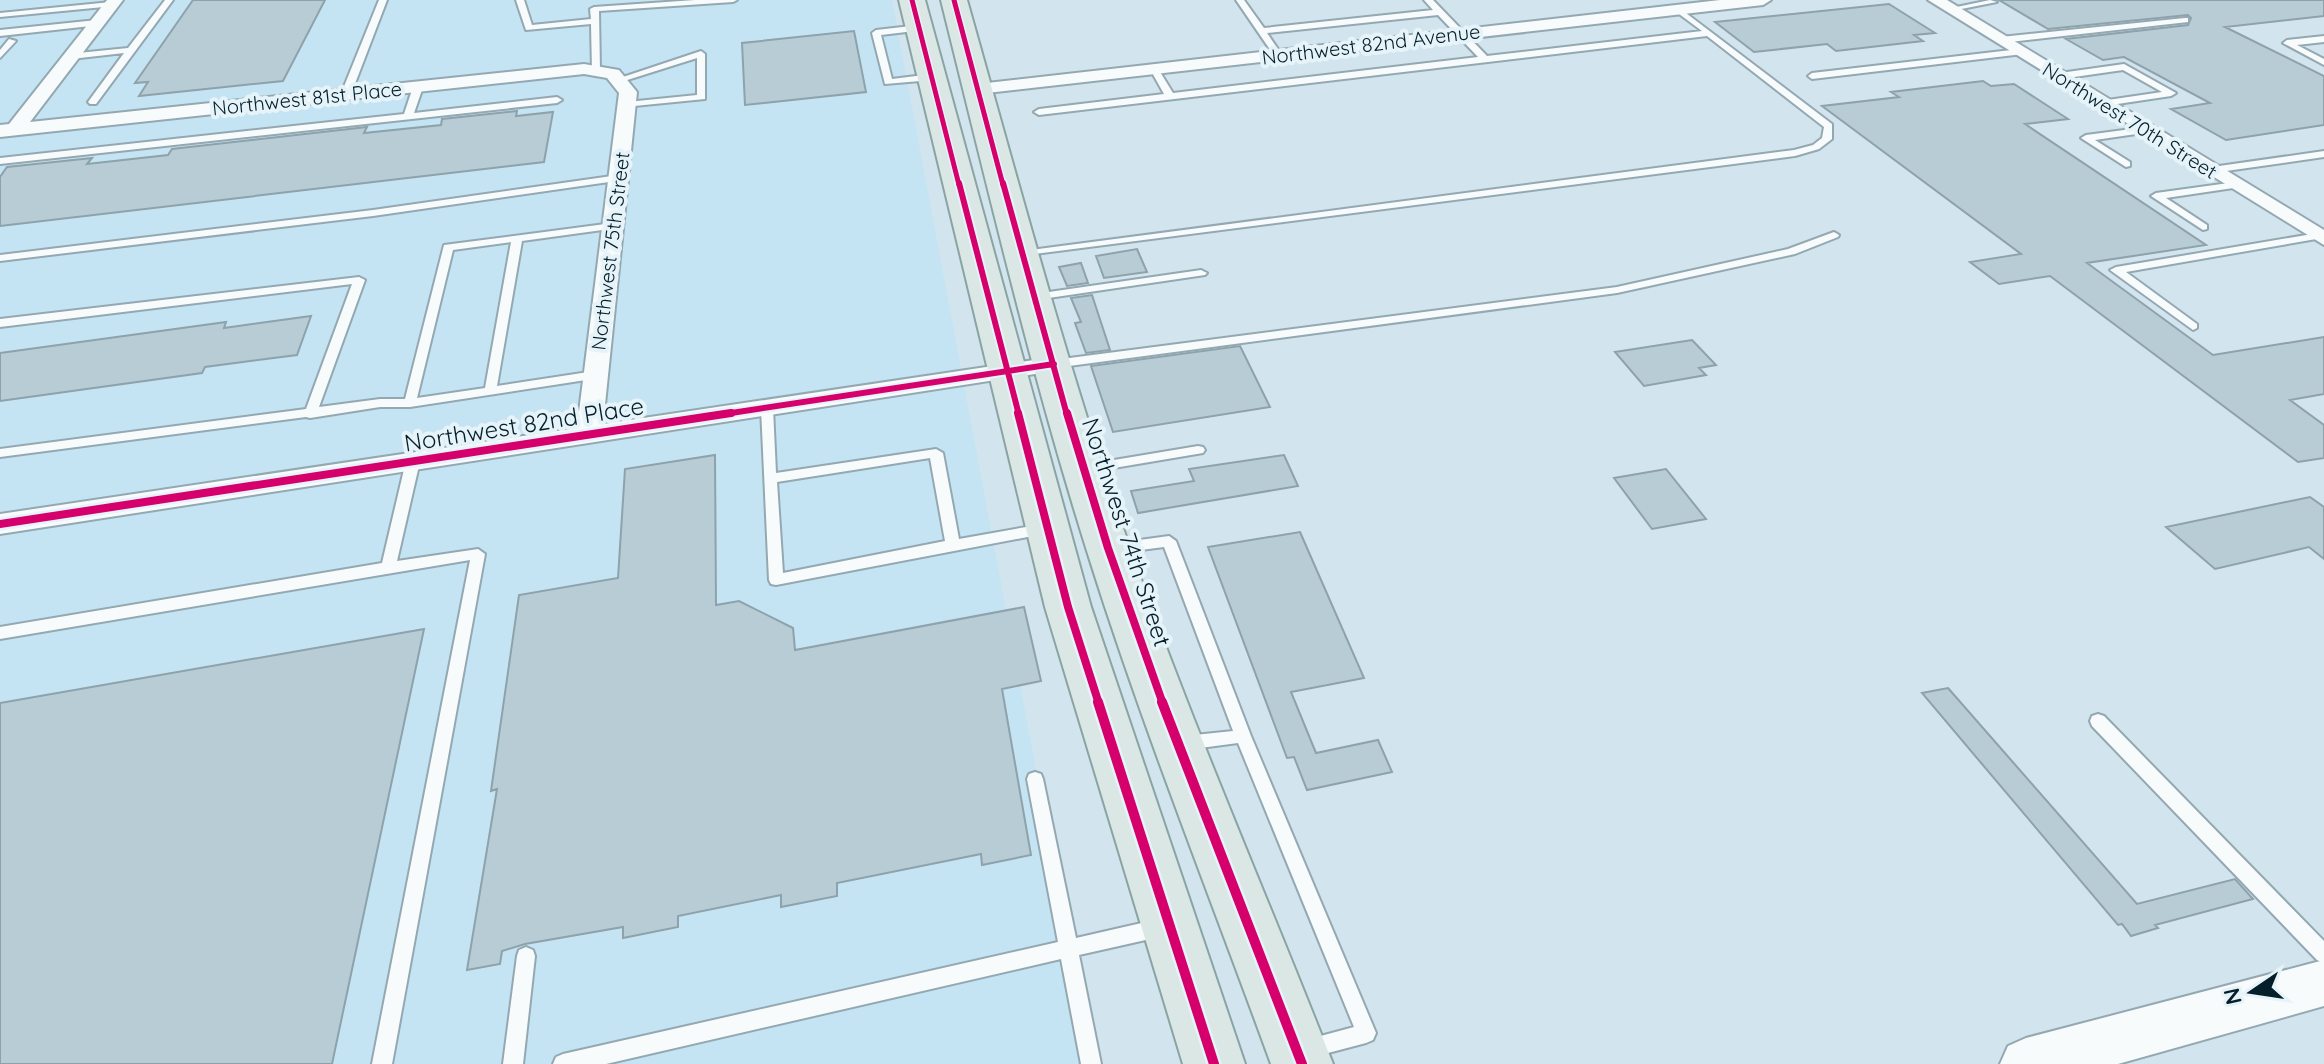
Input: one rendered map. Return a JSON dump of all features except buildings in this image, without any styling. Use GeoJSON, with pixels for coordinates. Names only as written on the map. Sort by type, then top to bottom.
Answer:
{"type":"FeatureCollection","features":[{"type":"Feature","properties":{"kind":"main road","name":"Northwest 74th Street"},"geometry":{"type":"LineString","coordinates":[[954,0],[1035,297],[1109,550],[1179,744],[1300,1057]]}},
{"type":"Feature","properties":{"kind":"main road"},"geometry":{"type":"LineString","coordinates":[[916,14],[1068,607],[1172,924],[1214,1064]]}},
{"type":"Feature","properties":{"kind":"street","name":"Northwest 82nd Avenue"},"geometry":{"type":"LineString","coordinates":[[978,89],[1686,5],[1761,0]]}},
{"type":"Feature","properties":{"kind":"street"},"geometry":{"type":"LineString","coordinates":[[8,130],[113,2]]}},
{"type":"Feature","properties":{"kind":"street","name":"Northwest 70th Street"},"geometry":{"type":"LineString","coordinates":[[1944,4],[2321,238]]}},
{"type":"Feature","properties":{"kind":"street","name":"Northwest 81st Place"},"geometry":{"type":"LineString","coordinates":[[8,130],[584,69],[609,75]]}},
{"type":"Feature","properties":{"kind":"street","name":"Northwest 75th Street"},"geometry":{"type":"LineString","coordinates":[[589,434],[628,92],[609,75]]}},
{"type":"Feature","properties":{"kind":"street","name":"Northwest 82nd Place"},"geometry":{"type":"LineString","coordinates":[[0,524],[1054,364]]}},
{"type":"Feature","properties":{"kind":"street"},"geometry":{"type":"LineString","coordinates":[[2026,1064],[2324,983]]}},
{"type":"Feature","properties":{"kind":"lane"},"geometry":{"type":"LineString","coordinates":[[93,102],[169,0]]}},
{"type":"Feature","properties":{"kind":"lane"},"geometry":{"type":"LineString","coordinates":[[346,94],[383,0]]}},
{"type":"Feature","properties":{"kind":"lane"},"geometry":{"type":"LineString","coordinates":[[520,0],[529,28],[595,21]]}},
{"type":"Feature","properties":{"kind":"lane"},"geometry":{"type":"LineString","coordinates":[[627,105],[702,97],[701,54],[609,75],[595,21],[595,5],[733,0]]}},
{"type":"Feature","properties":{"kind":"lane"},"geometry":{"type":"LineString","coordinates":[[1240,0],[1278,55]]}},
{"type":"Feature","properties":{"kind":"lane"},"geometry":{"type":"LineString","coordinates":[[1428,0],[1485,59]]}},
{"type":"Feature","properties":{"kind":"lane"},"geometry":{"type":"LineString","coordinates":[[0,15],[113,2]]}},
{"type":"Feature","properties":{"kind":"lane"},"geometry":{"type":"LineString","coordinates":[[1944,4],[1993,2]]}},
{"type":"Feature","properties":{"kind":"lane"},"geometry":{"type":"LineString","coordinates":[[1023,254],[1795,153],[1816,147],[1827,139],[1829,126],[1709,33],[1686,5]]}},
{"type":"Feature","properties":{"kind":"lane"},"geometry":{"type":"LineString","coordinates":[[1260,31],[1439,12]]}},
{"type":"Feature","properties":{"kind":"lane"},"geometry":{"type":"LineString","coordinates":[[2001,40],[2185,20]]}},
{"type":"Feature","properties":{"kind":"lane"},"geometry":{"type":"LineString","coordinates":[[0,33],[97,23]]}},
{"type":"Feature","properties":{"kind":"lane"},"geometry":{"type":"LineString","coordinates":[[1039,112],[1709,33]]}},
{"type":"Feature","properties":{"kind":"lane"},"geometry":{"type":"LineString","coordinates":[[2324,39],[2287,43],[2324,62]]}},
{"type":"Feature","properties":{"kind":"lane"},"geometry":{"type":"LineString","coordinates":[[0,55],[12,41]]}},
{"type":"Feature","properties":{"kind":"lane"},"geometry":{"type":"LineString","coordinates":[[71,56],[131,50]]}},
{"type":"Feature","properties":{"kind":"lane"},"geometry":{"type":"LineString","coordinates":[[1812,76],[2020,52]]}},
{"type":"Feature","properties":{"kind":"lane"},"geometry":{"type":"LineString","coordinates":[[2060,76],[2124,67],[2171,93],[2104,103]]}},
{"type":"Feature","properties":{"kind":"lane"},"geometry":{"type":"LineString","coordinates":[[1154,69],[1170,96]]}},
{"type":"Feature","properties":{"kind":"lane"},"geometry":{"type":"LineString","coordinates":[[408,117],[418,87]]}},
{"type":"Feature","properties":{"kind":"lane"},"geometry":{"type":"LineString","coordinates":[[0,161],[557,100]]}},
{"type":"Feature","properties":{"kind":"lane"},"geometry":{"type":"LineString","coordinates":[[2126,164],[2086,138],[2147,130]]}},
{"type":"Feature","properties":{"kind":"lane"},"geometry":{"type":"LineString","coordinates":[[2212,170],[2324,154]]}},
{"type":"Feature","properties":{"kind":"lane"},"geometry":{"type":"LineString","coordinates":[[0,258],[373,213],[619,178]]}},
{"type":"Feature","properties":{"kind":"lane"},"geometry":{"type":"LineString","coordinates":[[2203,227],[2156,196],[2236,185]]}},
{"type":"Feature","properties":{"kind":"lane"},"geometry":{"type":"LineString","coordinates":[[410,403],[448,247],[613,226]]}},
{"type":"Feature","properties":{"kind":"lane"},"geometry":{"type":"LineString","coordinates":[[1054,364],[1617,290],[1791,252],[1834,235]]}},
{"type":"Feature","properties":{"kind":"lane"},"geometry":{"type":"LineString","coordinates":[[490,392],[517,238]]}},
{"type":"Feature","properties":{"kind":"lane"},"geometry":{"type":"LineString","coordinates":[[2193,326],[2116,270],[2321,238]]}},
{"type":"Feature","properties":{"kind":"lane"},"geometry":{"type":"LineString","coordinates":[[1035,297],[1201,273]]}},
{"type":"Feature","properties":{"kind":"lane"},"geometry":{"type":"LineString","coordinates":[[0,323],[359,280],[310,414]]}},
{"type":"Feature","properties":{"kind":"lane"},"geometry":{"type":"LineString","coordinates":[[0,453],[380,403],[410,403],[595,375]]}},
{"type":"Feature","properties":{"kind":"lane"},"geometry":{"type":"LineString","coordinates":[[767,408],[776,580],[1046,528]]}},
{"type":"Feature","properties":{"kind":"lane"},"geometry":{"type":"LineString","coordinates":[[1084,469],[1198,450]]}},
{"type":"Feature","properties":{"kind":"lane"},"geometry":{"type":"LineString","coordinates":[[770,479],[936,453],[953,545]]}},
{"type":"Feature","properties":{"kind":"lane"},"geometry":{"type":"LineString","coordinates":[[388,567],[413,461]]}},
{"type":"Feature","properties":{"kind":"lane"},"geometry":{"type":"LineString","coordinates":[[1109,550],[1169,541],[1243,736],[1366,1033],[1300,1057]]}},
{"type":"Feature","properties":{"kind":"lane"},"geometry":{"type":"LineString","coordinates":[[0,633],[478,554],[382,1064]]}},
{"type":"Feature","properties":{"kind":"lane"},"geometry":{"type":"LineString","coordinates":[[2098,721],[2324,954]]}},
{"type":"Feature","properties":{"kind":"lane"},"geometry":{"type":"LineString","coordinates":[[1179,744],[1243,736]]}},
{"type":"Feature","properties":{"kind":"lane"},"geometry":{"type":"LineString","coordinates":[[1035,779],[1091,1064]]}},
{"type":"Feature","properties":{"kind":"lane"},"geometry":{"type":"LineString","coordinates":[[563,1064],[1172,924]]}},
{"type":"Feature","properties":{"kind":"lane"},"geometry":{"type":"LineString","coordinates":[[513,1064],[526,956]]}},
{"type":"Feature","properties":{"kind":"shaded area"},"geometry":{"type":"Polygon","coordinates":[[[0,0],[892,0],[1091,1064],[0,1064],[0,0]]]}},
{"type":"Feature","properties":{"kind":"cycle path"},"geometry":{"type":"LineString","coordinates":[[912,0],[1068,607],[1214,1064]]}},
{"type":"Feature","properties":{"kind":"cycle path"},"geometry":{"type":"LineString","coordinates":[[954,0],[1047,344],[1108,548],[1178,743],[1302,1064]]}},
{"type":"Feature","properties":{"kind":"cycle path"},"geometry":{"type":"LineString","coordinates":[[0,524],[1054,364]]}}]}
